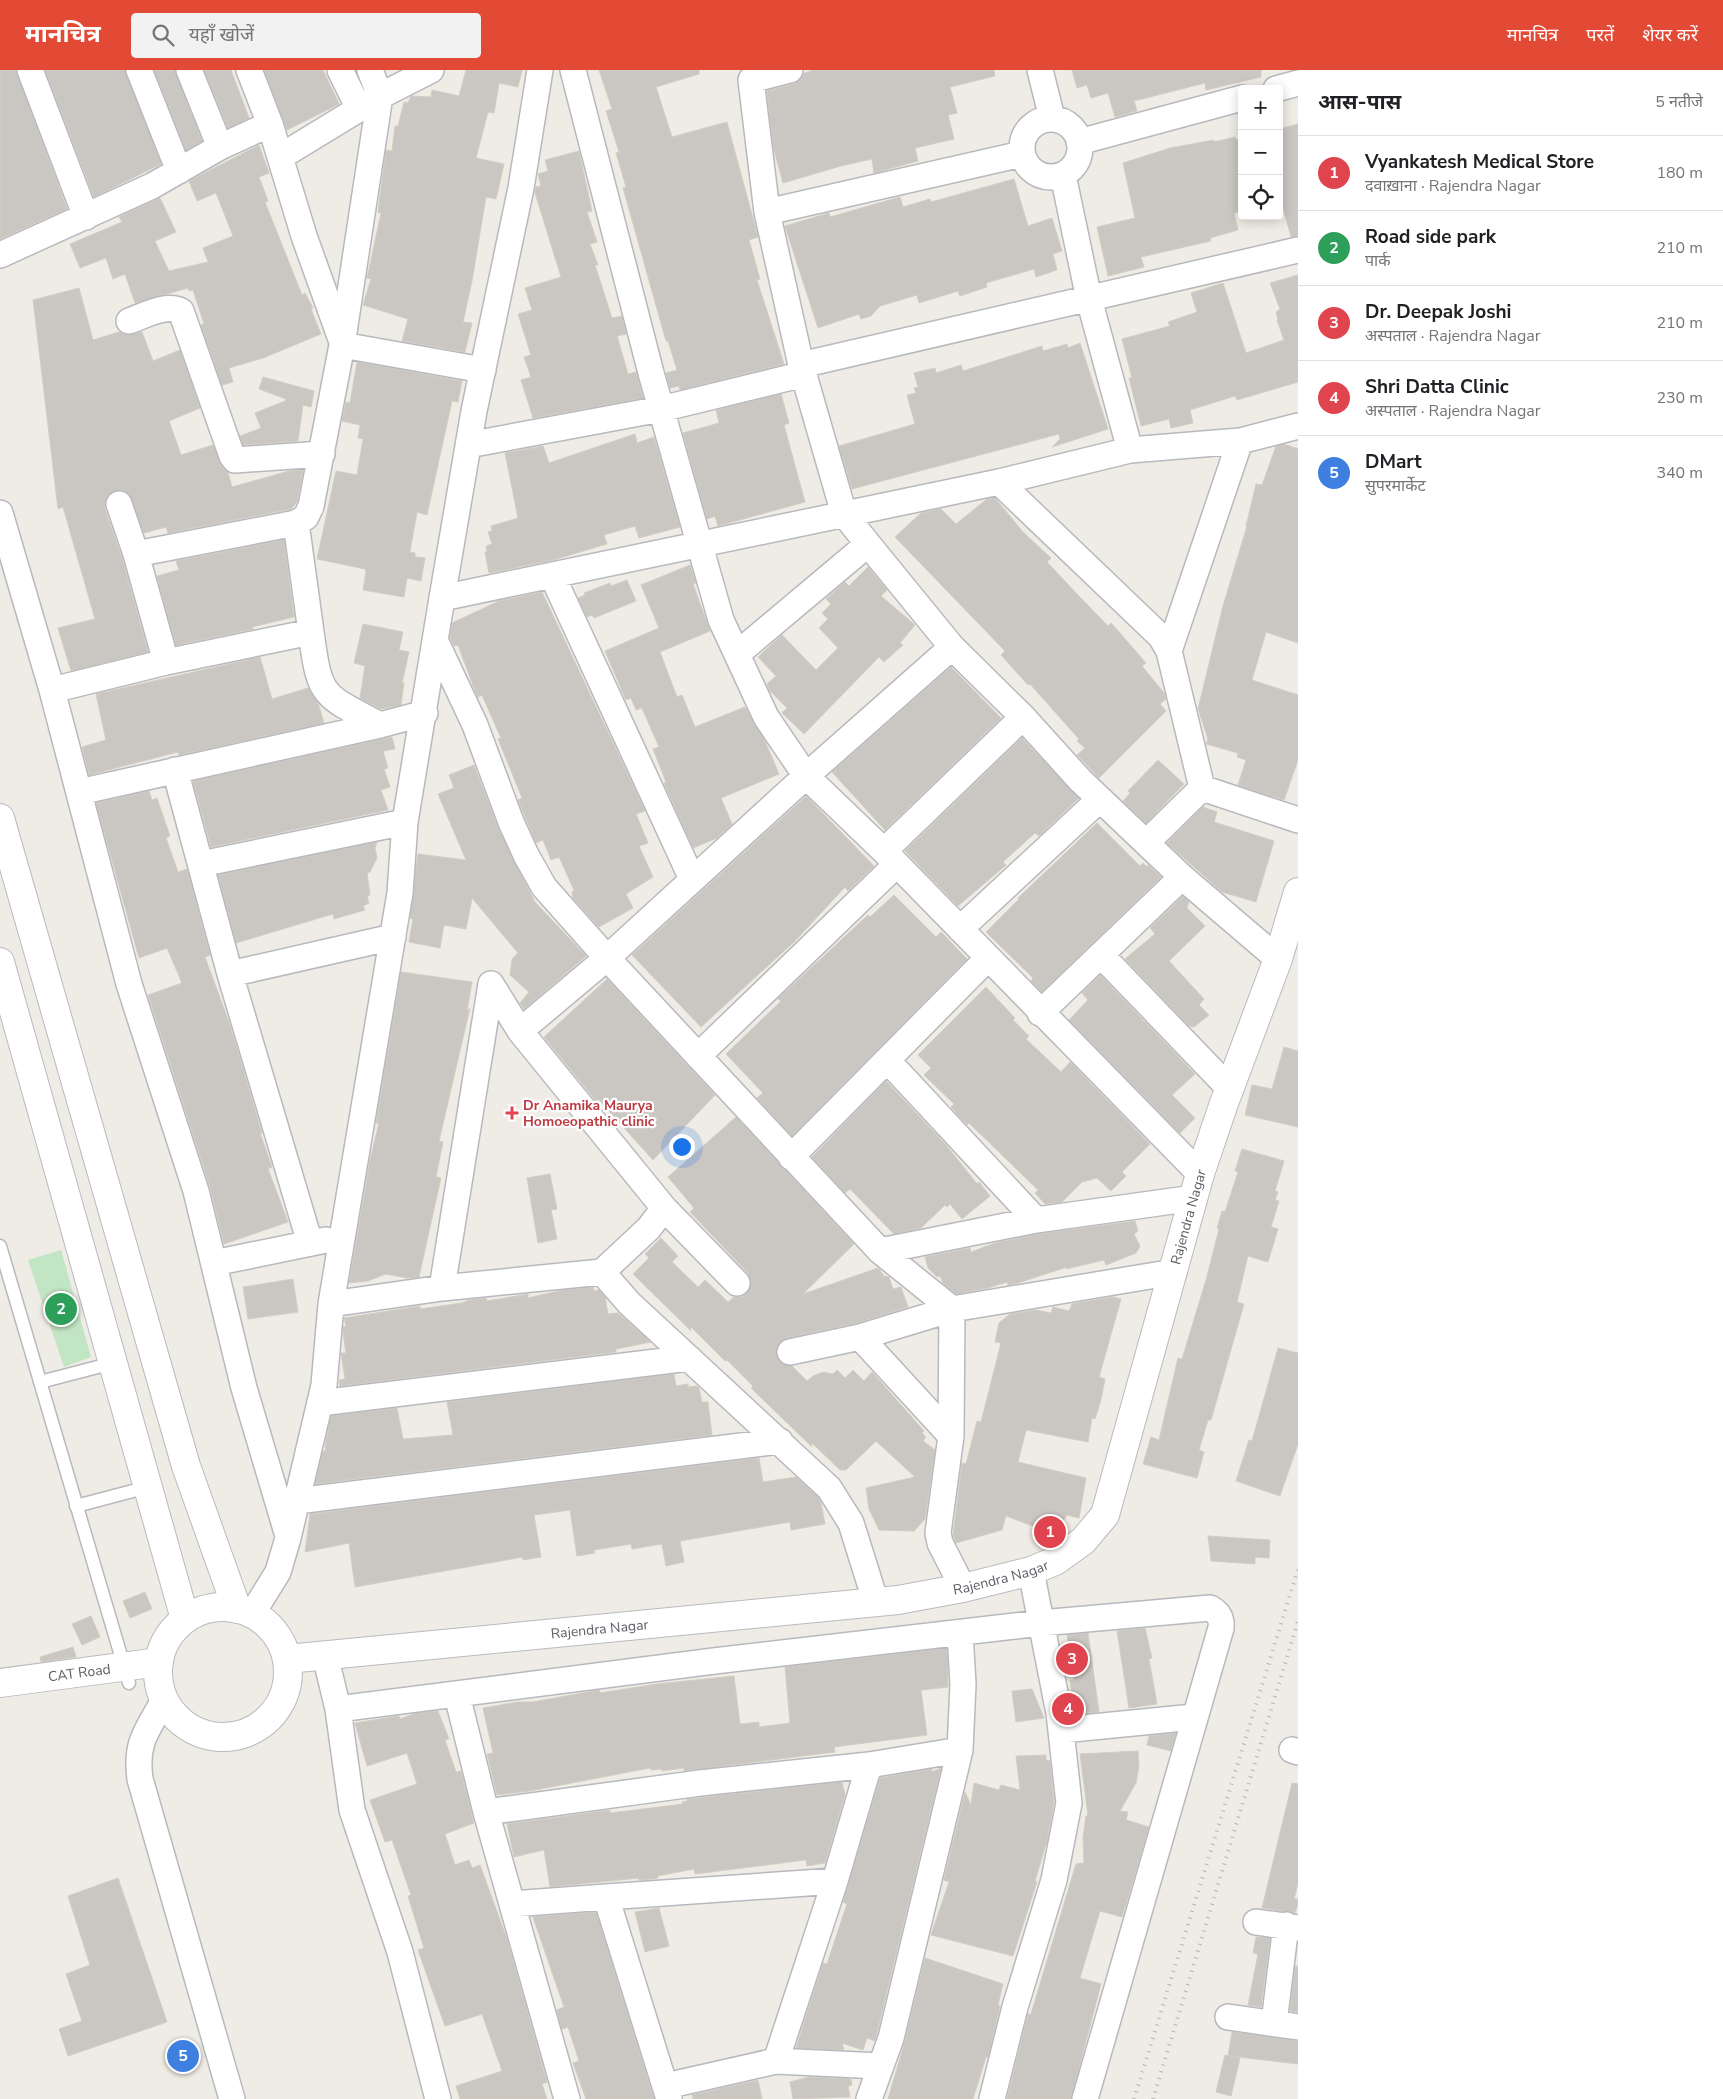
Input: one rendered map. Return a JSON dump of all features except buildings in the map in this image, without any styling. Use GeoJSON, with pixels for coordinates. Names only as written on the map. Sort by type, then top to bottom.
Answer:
{"type":"FeatureCollection","features":[{"type":"Feature","properties":{"kind":"main road"},"geometry":{"type":"LineString","coordinates":[[0,818],[186,1466],[245,1611]]}},
{"type":"Feature","properties":{"kind":"main road","name":"Rajendra Nagar"},"geometry":{"type":"LineString","coordinates":[[287,1659],[876,1603],[963,1588],[1032,1571],[1056,1561],[1083,1541],[1105,1515],[1197,1186],[1229,1088],[1278,959],[1298,892]]}},
{"type":"Feature","properties":{"kind":"main road"},"geometry":{"type":"LineString","coordinates":[[0,962],[186,1619]]}},
{"type":"Feature","properties":{"kind":"main road"},"geometry":{"type":"LineString","coordinates":[[210,1608],[245,1611],[268,1625],[280,1640],[287,1659],[289,1677],[285,1694],[277,1710],[264,1723],[249,1733],[230,1737],[210,1737],[191,1730],[175,1717],[160,1681],[169,1636],[186,1619],[210,1608]]}},
{"type":"Feature","properties":{"kind":"main road","name":"CAT Road"},"geometry":{"type":"LineString","coordinates":[[0,1682],[126,1675],[160,1681]]}},
{"type":"Feature","properties":{"kind":"main road","name":"CAT Road"},"geometry":{"type":"LineString","coordinates":[[0,1698],[126,1675]]}},
{"type":"Feature","properties":{"kind":"street"},"geometry":{"type":"LineString","coordinates":[[30,70],[86,217]]}},
{"type":"Feature","properties":{"kind":"street"},"geometry":{"type":"LineString","coordinates":[[139,70],[179,171]]}},
{"type":"Feature","properties":{"kind":"street"},"geometry":{"type":"LineString","coordinates":[[189,70],[220,147]]}},
{"type":"Feature","properties":{"kind":"street"},"geometry":{"type":"LineString","coordinates":[[249,70],[270,124],[304,236],[342,344]]}},
{"type":"Feature","properties":{"kind":"street"},"geometry":{"type":"LineString","coordinates":[[340,70],[359,109]]}},
{"type":"Feature","properties":{"kind":"street"},"geometry":{"type":"LineString","coordinates":[[136,554],[296,524],[306,518],[311,506],[322,454],[342,344],[380,96],[370,70]]}},
{"type":"Feature","properties":{"kind":"street"},"geometry":{"type":"LineString","coordinates":[[280,156],[380,96],[431,70]]}},
{"type":"Feature","properties":{"kind":"street"},"geometry":{"type":"LineString","coordinates":[[245,1611],[278,1572],[288,1538],[324,1385],[331,1304],[344,1237],[400,893],[405,822],[425,713],[435,640],[468,445],[521,188],[540,70]]}},
{"type":"Feature","properties":{"kind":"street"},"geometry":{"type":"LineString","coordinates":[[573,70],[661,409],[720,620],[766,717],[806,776],[890,857],[988,958],[1197,1186]]}},
{"type":"Feature","properties":{"kind":"street"},"geometry":{"type":"LineString","coordinates":[[790,70],[750,75],[767,212],[802,370],[844,514],[952,647],[1023,717],[1100,799],[1182,877],[1278,959]]}},
{"type":"Feature","properties":{"kind":"street"},"geometry":{"type":"LineString","coordinates":[[1040,70],[1052,118]]}},
{"type":"Feature","properties":{"kind":"street"},"geometry":{"type":"LineString","coordinates":[[1283,87],[1298,83]]}},
{"type":"Feature","properties":{"kind":"street"},"geometry":{"type":"LineString","coordinates":[[1079,142],[1238,99]]}},
{"type":"Feature","properties":{"kind":"street"},"geometry":{"type":"LineString","coordinates":[[1052,118],[1066,124],[1075,132],[1081,152],[1078,161],[1063,174],[1053,177],[1034,171],[1022,154],[1022,144],[1030,126],[1038,120],[1052,118]]}},
{"type":"Feature","properties":{"kind":"street"},"geometry":{"type":"LineString","coordinates":[[0,255],[86,217],[179,171],[220,147],[270,124]]}},
{"type":"Feature","properties":{"kind":"street"},"geometry":{"type":"LineString","coordinates":[[767,212],[1022,154]]}},
{"type":"Feature","properties":{"kind":"street"},"geometry":{"type":"LineString","coordinates":[[1063,174],[1089,299],[1130,450]]}},
{"type":"Feature","properties":{"kind":"street"},"geometry":{"type":"LineString","coordinates":[[468,445],[661,409],[802,370],[1089,299],[1298,250]]}},
{"type":"Feature","properties":{"kind":"street"},"geometry":{"type":"LineString","coordinates":[[129,322],[166,308],[173,307],[181,311],[235,460],[322,454]]}},
{"type":"Feature","properties":{"kind":"street"},"geometry":{"type":"LineString","coordinates":[[342,344],[483,370]]}},
{"type":"Feature","properties":{"kind":"street"},"geometry":{"type":"LineString","coordinates":[[442,598],[998,482],[1130,450],[1240,441],[1298,426]]}},
{"type":"Feature","properties":{"kind":"street"},"geometry":{"type":"LineString","coordinates":[[1169,651],[1240,441]]}},
{"type":"Feature","properties":{"kind":"street"},"geometry":{"type":"LineString","coordinates":[[998,482],[1161,638],[1169,651],[1202,788]]}},
{"type":"Feature","properties":{"kind":"street"},"geometry":{"type":"LineString","coordinates":[[119,504],[136,554],[166,662]]}},
{"type":"Feature","properties":{"kind":"street"},"geometry":{"type":"LineString","coordinates":[[0,513],[52,690],[129,984],[196,1191],[244,1388],[288,1538]]}},
{"type":"Feature","properties":{"kind":"street"},"geometry":{"type":"LineString","coordinates":[[296,524],[318,679],[325,692],[333,700],[380,725]]}},
{"type":"Feature","properties":{"kind":"street"},"geometry":{"type":"LineString","coordinates":[[736,654],[868,544]]}},
{"type":"Feature","properties":{"kind":"street"},"geometry":{"type":"LineString","coordinates":[[552,575],[692,879]]}},
{"type":"Feature","properties":{"kind":"street"},"geometry":{"type":"LineString","coordinates":[[52,690],[166,662],[311,632]]}},
{"type":"Feature","properties":{"kind":"street"},"geometry":{"type":"LineString","coordinates":[[435,640],[475,725],[511,822],[526,855],[544,887],[607,958],[880,1251],[952,1309]]}},
{"type":"Feature","properties":{"kind":"street"},"geometry":{"type":"LineString","coordinates":[[520,1031],[607,958],[806,776],[952,647]]}},
{"type":"Feature","properties":{"kind":"street"},"geometry":{"type":"LineString","coordinates":[[79,792],[380,725],[425,713]]}},
{"type":"Feature","properties":{"kind":"street"},"geometry":{"type":"LineString","coordinates":[[698,1056],[1023,717]]}},
{"type":"Feature","properties":{"kind":"street"},"geometry":{"type":"LineString","coordinates":[[175,770],[230,974],[310,1243]]}},
{"type":"Feature","properties":{"kind":"street"},"geometry":{"type":"LineString","coordinates":[[1202,788],[1298,820]]}},
{"type":"Feature","properties":{"kind":"street"},"geometry":{"type":"LineString","coordinates":[[1146,843],[1202,788]]}},
{"type":"Feature","properties":{"kind":"street"},"geometry":{"type":"LineString","coordinates":[[960,929],[1100,799]]}},
{"type":"Feature","properties":{"kind":"street"},"geometry":{"type":"LineString","coordinates":[[201,864],[405,822]]}},
{"type":"Feature","properties":{"kind":"street"},"geometry":{"type":"LineString","coordinates":[[1040,1013],[1182,877]]}},
{"type":"Feature","properties":{"kind":"street"},"geometry":{"type":"LineString","coordinates":[[230,974],[393,937]]}},
{"type":"Feature","properties":{"kind":"street"},"geometry":{"type":"LineString","coordinates":[[1101,954],[1229,1088]]}},
{"type":"Feature","properties":{"kind":"street"},"geometry":{"type":"LineString","coordinates":[[791,1157],[988,958]]}},
{"type":"Feature","properties":{"kind":"street"},"geometry":{"type":"LineString","coordinates":[[442,1288],[490,984],[520,1031],[664,1208],[737,1283]]}},
{"type":"Feature","properties":{"kind":"street"},"geometry":{"type":"LineString","coordinates":[[887,1060],[1036,1220]]}},
{"type":"Feature","properties":{"kind":"street"},"geometry":{"type":"LineString","coordinates":[[880,1251],[1197,1186]]}},
{"type":"Feature","properties":{"kind":"street"},"geometry":{"type":"LineString","coordinates":[[331,1304],[442,1288],[602,1272],[649,1228],[664,1208]]}},
{"type":"Feature","properties":{"kind":"street"},"geometry":{"type":"LineString","coordinates":[[214,1263],[344,1237]]}},
{"type":"Feature","properties":{"kind":"street"},"geometry":{"type":"LineString","coordinates":[[602,1272],[629,1303],[829,1488],[851,1524],[876,1603]]}},
{"type":"Feature","properties":{"kind":"street"},"geometry":{"type":"LineString","coordinates":[[790,1352],[860,1337],[952,1309],[1174,1272]]}},
{"type":"Feature","properties":{"kind":"street"},"geometry":{"type":"LineString","coordinates":[[952,1309],[951,1436],[938,1533],[940,1543],[963,1588]]}},
{"type":"Feature","properties":{"kind":"street"},"geometry":{"type":"LineString","coordinates":[[860,1337],[951,1436]]}},
{"type":"Feature","properties":{"kind":"street"},"geometry":{"type":"LineString","coordinates":[[320,1403],[690,1358]]}},
{"type":"Feature","properties":{"kind":"street"},"geometry":{"type":"LineString","coordinates":[[297,1501],[780,1441]]}},
{"type":"Feature","properties":{"kind":"street"},"geometry":{"type":"LineString","coordinates":[[992,2099],[1015,2007],[1054,1880],[1069,1803],[1062,1730],[1032,1571]]}},
{"type":"Feature","properties":{"kind":"street"},"geometry":{"type":"LineString","coordinates":[[338,1709],[714,1660],[1042,1623],[1210,1608],[1217,1612],[1222,1619],[1221,1628],[1085,2099]]}},
{"type":"Feature","properties":{"kind":"street"},"geometry":{"type":"LineString","coordinates":[[869,2099],[891,2038],[960,1750],[963,1684],[960,1633]]}},
{"type":"Feature","properties":{"kind":"street"},"geometry":{"type":"LineString","coordinates":[[325,1655],[338,1709],[352,1810],[400,1952],[438,2099]]}},
{"type":"Feature","properties":{"kind":"street"},"geometry":{"type":"LineString","coordinates":[[160,1681],[139,1745],[137,1760],[140,1779],[232,2099]]}},
{"type":"Feature","properties":{"kind":"street"},"geometry":{"type":"LineString","coordinates":[[457,1695],[486,1812],[567,2099]]}},
{"type":"Feature","properties":{"kind":"street"},"geometry":{"type":"LineString","coordinates":[[1062,1730],[1194,1717]]}},
{"type":"Feature","properties":{"kind":"street"},"geometry":{"type":"LineString","coordinates":[[486,1812],[700,1783],[869,1765],[960,1750]]}},
{"type":"Feature","properties":{"kind":"street"},"geometry":{"type":"LineString","coordinates":[[776,2060],[835,1881],[869,1765]]}},
{"type":"Feature","properties":{"kind":"street"},"geometry":{"type":"LineString","coordinates":[[512,1904],[835,1881]]}},
{"type":"Feature","properties":{"kind":"street"},"geometry":{"type":"LineString","coordinates":[[606,1897],[668,2092],[776,2060],[880,2066]]}},
{"type":"Feature","properties":{"kind":"street"},"geometry":{"type":"LineString","coordinates":[[1228,2017],[1286,2025],[1292,1927],[1256,1922]]}},
{"type":"Feature","properties":{"kind":"lane"},"geometry":{"type":"LineString","coordinates":[[0,1246],[126,1675]]}},
{"type":"Feature","properties":{"kind":"lane"},"geometry":{"type":"LineString","coordinates":[[40,1382],[113,1363]]}},
{"type":"Feature","properties":{"kind":"lane"},"geometry":{"type":"LineString","coordinates":[[76,1506],[148,1487]]}},
{"type":"Feature","properties":{"kind":"green space"},"geometry":{"type":"Polygon","coordinates":[[[61,1250],[91,1357],[64,1367],[28,1260],[61,1250]]]}},
{"type":"Feature","properties":{"kind":"railway"},"geometry":{"type":"LineString","coordinates":[[1134,2099],[1298,1569]]}},
{"type":"Feature","properties":{"kind":"railway"},"geometry":{"type":"LineString","coordinates":[[1153,2099],[1298,1621]]}},
{"type":"Feature","properties":{"kind":"place","name":"Dr Anamika Maurya Homoeopathic clinic"},"geometry":{"type":"Point","coordinates":[512,1113]}},
{"type":"Feature","properties":{"kind":"place","name":"Road side park"},"geometry":{"type":"Point","coordinates":[61,1309]}},
{"type":"Feature","properties":{"kind":"place","name":"Vyankatesh Medical Store"},"geometry":{"type":"Point","coordinates":[1050,1532]}},
{"type":"Feature","properties":{"kind":"place","name":"Dr. Deepak Joshi"},"geometry":{"type":"Point","coordinates":[1072,1659]}},
{"type":"Feature","properties":{"kind":"place","name":"Shri Datta Clinic"},"geometry":{"type":"Point","coordinates":[1068,1709]}},
{"type":"Feature","properties":{"kind":"place","name":"DMart"},"geometry":{"type":"Point","coordinates":[183,2056]}}]}
